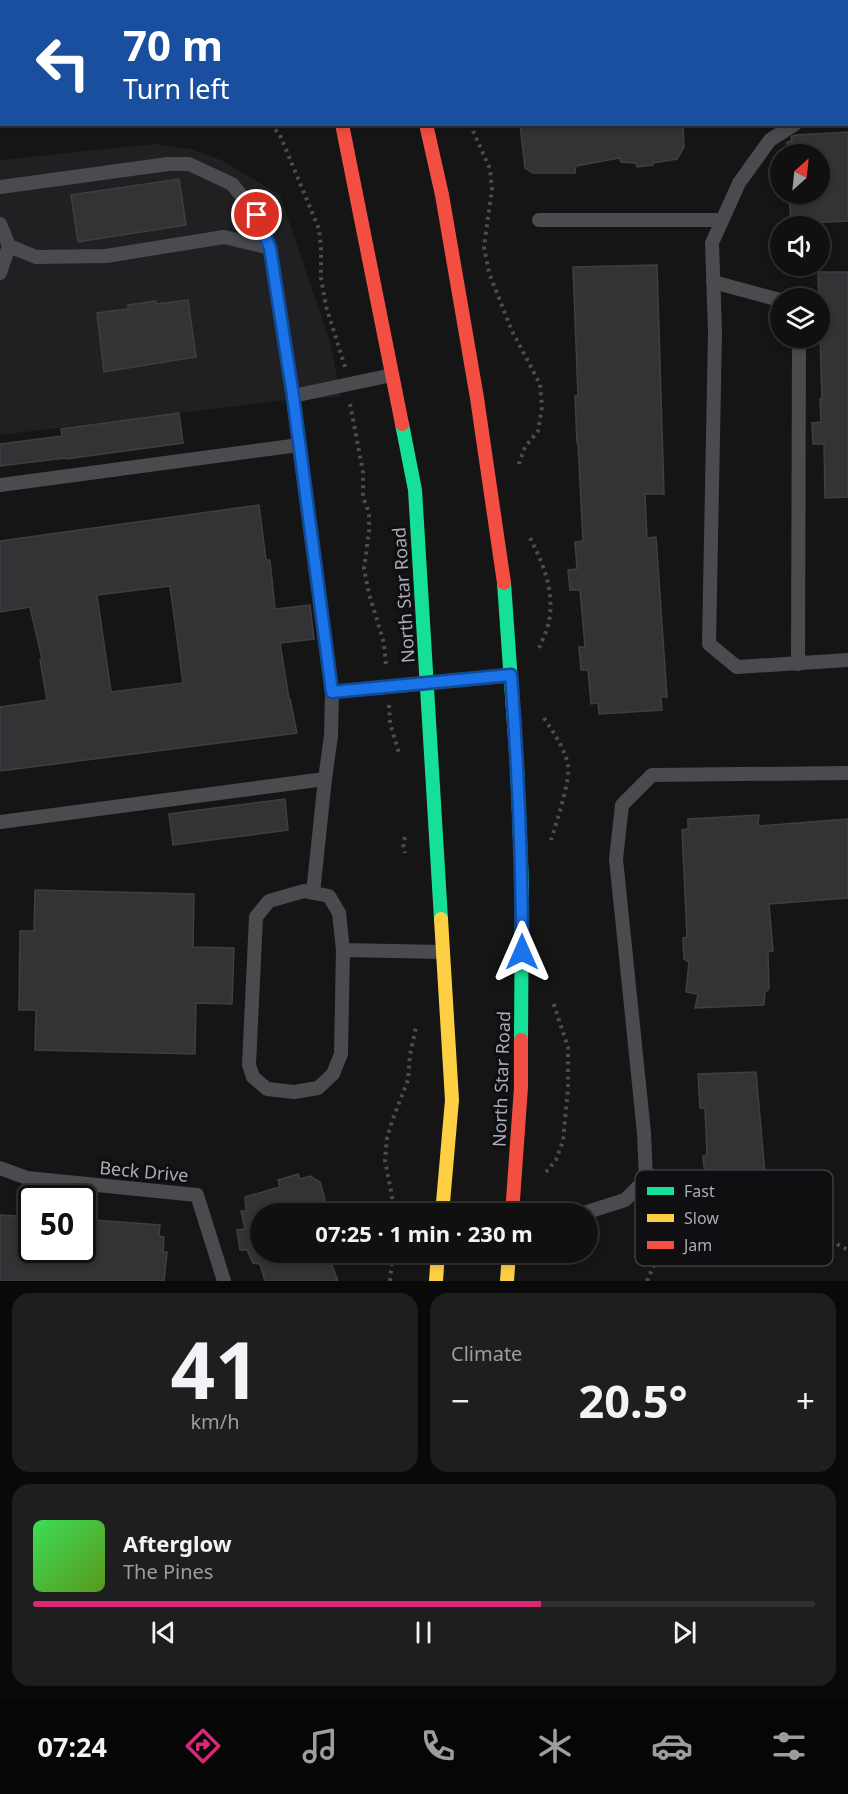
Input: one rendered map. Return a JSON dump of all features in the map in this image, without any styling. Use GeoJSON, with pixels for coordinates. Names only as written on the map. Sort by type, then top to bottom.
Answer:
{"type":"FeatureCollection","features":[{"type":"Feature","properties":{"kind":"main road","name":"North Star Road"},"geometry":{"type":"LineString","coordinates":[[342,126],[415,490],[452,1100],[443,1203]]}},
{"type":"Feature","properties":{"kind":"main road","name":"North Star Road"},"geometry":{"type":"LineString","coordinates":[[426,126],[442,195],[477,398],[504,579],[517,767],[522,885],[521,1087],[513,1203]]}},
{"type":"Feature","properties":{"kind":"main road"},"geometry":{"type":"LineString","coordinates":[[436,1281],[437,1263]]}},
{"type":"Feature","properties":{"kind":"main road"},"geometry":{"type":"LineString","coordinates":[[507,1281],[508,1263]]}},
{"type":"Feature","properties":{"kind":"lane"},"geometry":{"type":"LineString","coordinates":[[792,126],[770,140],[740,183],[712,243],[716,332],[710,644],[737,667],[848,660]]}},
{"type":"Feature","properties":{"kind":"lane"},"geometry":{"type":"LineString","coordinates":[[0,187],[168,164],[189,165],[232,184],[257,215],[270,248],[293,396],[332,692],[331,736],[313,893]]}},
{"type":"Feature","properties":{"kind":"lane"},"geometry":{"type":"LineString","coordinates":[[539,220],[722,220]]}},
{"type":"Feature","properties":{"kind":"lane"},"geometry":{"type":"LineString","coordinates":[[0,224],[9,246],[0,273]]}},
{"type":"Feature","properties":{"kind":"lane"},"geometry":{"type":"LineString","coordinates":[[9,246],[36,257],[105,256],[224,237],[270,248]]}},
{"type":"Feature","properties":{"kind":"lane"},"geometry":{"type":"LineString","coordinates":[[713,282],[770,297]]}},
{"type":"Feature","properties":{"kind":"lane"},"geometry":{"type":"LineString","coordinates":[[798,664],[799,348]]}},
{"type":"Feature","properties":{"kind":"lane"},"geometry":{"type":"LineString","coordinates":[[293,396],[392,375]]}},
{"type":"Feature","properties":{"kind":"lane"},"geometry":{"type":"LineString","coordinates":[[0,485],[299,445]]}},
{"type":"Feature","properties":{"kind":"lane"},"geometry":{"type":"LineString","coordinates":[[332,692],[511,675]]}},
{"type":"Feature","properties":{"kind":"lane"},"geometry":{"type":"LineString","coordinates":[[646,1170],[644,1133],[616,860],[622,805],[652,775],[848,773]]}},
{"type":"Feature","properties":{"kind":"lane"},"geometry":{"type":"LineString","coordinates":[[0,822],[325,779]]}},
{"type":"Feature","properties":{"kind":"lane"},"geometry":{"type":"LineString","coordinates":[[304,891],[329,896],[339,913],[344,950],[342,1054],[333,1074],[318,1088],[294,1092],[267,1089],[253,1077],[249,1065],[256,916],[269,901],[304,891]]}},
{"type":"Feature","properties":{"kind":"lane"},"geometry":{"type":"LineString","coordinates":[[344,950],[443,952]]}},
{"type":"Feature","properties":{"kind":"lane","name":"Beck Drive"},"geometry":{"type":"LineString","coordinates":[[0,1168],[27,1178],[197,1194],[224,1281]]}},
{"type":"Feature","properties":{"kind":"lane"},"geometry":{"type":"LineString","coordinates":[[598,1209],[625,1200],[635,1190]]}},
{"type":"Feature","properties":{"kind":"path"},"geometry":{"type":"LineString","coordinates":[[272,126],[280,135],[319,229],[321,278],[334,334],[344,362],[363,472],[363,497],[369,513],[364,569],[384,644],[390,723],[399,754]]}},
{"type":"Feature","properties":{"kind":"path"},"geometry":{"type":"LineString","coordinates":[[405,836],[403,844],[406,863]]}},
{"type":"Feature","properties":{"kind":"path"},"geometry":{"type":"LineString","coordinates":[[393,1203],[385,1160],[387,1138],[408,1080],[410,1055],[418,1020]]}},
{"type":"Feature","properties":{"kind":"path"},"geometry":{"type":"LineString","coordinates":[[833,1243],[848,1250]]}},
{"type":"Feature","properties":{"kind":"path"},"geometry":{"type":"LineString","coordinates":[[390,1281],[392,1263]]}},
{"type":"Feature","properties":{"kind":"path"},"geometry":{"type":"LineString","coordinates":[[647,1281],[654,1266]]}},
{"type":"Feature","properties":{"kind":"shaded area"},"geometry":{"type":"Polygon","coordinates":[[[154,144],[191,149],[221,160],[280,195],[330,342],[341,397],[278,401],[0,435],[0,160],[154,144]]]}},
{"type":"Feature","properties":{"kind":"building"},"geometry":{"type":"Polygon","coordinates":[[[520,126],[683,126],[684,147],[677,159],[637,167],[636,163],[621,162],[619,158],[576,166],[575,173],[533,173],[525,168],[520,126]]]}},
{"type":"Feature","properties":{"kind":"building"},"geometry":{"type":"Polygon","coordinates":[[[848,132],[848,221],[830,222],[830,216],[790,216],[790,204],[830,204],[830,144],[787,144],[795,135],[848,132]]]}},
{"type":"Feature","properties":{"kind":"building"},"geometry":{"type":"Polygon","coordinates":[[[179,179],[186,225],[78,242],[71,195],[179,179]]]}},
{"type":"Feature","properties":{"kind":"building"},"geometry":{"type":"Polygon","coordinates":[[[657,265],[664,494],[645,494],[647,538],[656,537],[667,697],[661,697],[662,710],[599,714],[598,703],[591,704],[588,670],[581,670],[579,647],[585,647],[580,590],[570,590],[568,570],[577,569],[575,542],[583,541],[575,396],[578,396],[573,267],[657,265]]]}},
{"type":"Feature","properties":{"kind":"building"},"geometry":{"type":"Polygon","coordinates":[[[830,272],[848,272],[848,497],[825,498],[824,444],[813,444],[812,423],[821,422],[820,348],[830,348],[830,288],[819,288],[818,276],[830,276],[830,272]]]}},
{"type":"Feature","properties":{"kind":"building"},"geometry":{"type":"Polygon","coordinates":[[[188,300],[196,357],[104,372],[97,313],[128,309],[128,305],[156,301],[156,304],[188,300]]]}},
{"type":"Feature","properties":{"kind":"building"},"geometry":{"type":"Polygon","coordinates":[[[179,413],[183,443],[0,466],[0,444],[62,436],[61,429],[179,413]]]}},
{"type":"Feature","properties":{"kind":"building"},"geometry":{"type":"Polygon","coordinates":[[[259,505],[266,560],[270,560],[275,609],[310,605],[314,639],[280,643],[297,733],[0,771],[0,707],[47,700],[40,660],[42,659],[30,607],[0,612],[0,541],[259,505]],[[170,586],[97,595],[111,692],[183,683],[170,586]]]}},
{"type":"Feature","properties":{"kind":"building"},"geometry":{"type":"Polygon","coordinates":[[[285,799],[288,830],[173,845],[169,814],[285,799]]]}},
{"type":"Feature","properties":{"kind":"building"},"geometry":{"type":"Polygon","coordinates":[[[759,815],[758,826],[848,819],[848,898],[769,904],[773,951],[768,952],[769,989],[765,992],[764,1005],[695,1008],[698,994],[686,992],[689,962],[684,959],[683,938],[687,937],[682,830],[688,829],[688,819],[759,815]]]}},
{"type":"Feature","properties":{"kind":"building"},"geometry":{"type":"Polygon","coordinates":[[[35,890],[194,894],[193,947],[234,948],[232,1004],[196,1003],[195,1054],[35,1050],[36,1010],[19,1010],[20,931],[34,931],[35,890]]]}},
{"type":"Feature","properties":{"kind":"building"},"geometry":{"type":"Polygon","coordinates":[[[756,1072],[765,1170],[704,1170],[703,1156],[707,1155],[705,1108],[700,1108],[698,1074],[756,1072]]]}},
{"type":"Feature","properties":{"kind":"building"},"geometry":{"type":"Polygon","coordinates":[[[298,1174],[300,1179],[310,1176],[320,1182],[326,1203],[250,1203],[250,1256],[247,1250],[240,1250],[237,1230],[245,1229],[241,1211],[246,1211],[245,1197],[280,1187],[278,1180],[298,1174]]]}},
{"type":"Feature","properties":{"kind":"building"},"geometry":{"type":"Polygon","coordinates":[[[0,1215],[18,1216],[18,1263],[96,1263],[96,1220],[160,1225],[159,1236],[164,1237],[163,1252],[167,1252],[164,1281],[0,1281],[0,1215]]]}},
{"type":"Feature","properties":{"kind":"building"},"geometry":{"type":"Polygon","coordinates":[[[253,1263],[331,1263],[338,1281],[265,1281],[260,1264],[253,1263]]]}},
{"type":"Feature","properties":{"kind":"traffic: fast"},"geometry":{"type":"LineString","coordinates":[[402,424],[415,490],[441,919]]}},
{"type":"Feature","properties":{"kind":"traffic: fast"},"geometry":{"type":"LineString","coordinates":[[504,583],[517,767],[522,885],[521,1040]]}},
{"type":"Feature","properties":{"kind":"traffic: slow"},"geometry":{"type":"LineString","coordinates":[[441,919],[452,1100],[443,1203]]}},
{"type":"Feature","properties":{"kind":"traffic: slow"},"geometry":{"type":"LineString","coordinates":[[436,1281],[437,1263]]}},
{"type":"Feature","properties":{"kind":"traffic: slow"},"geometry":{"type":"LineString","coordinates":[[507,1281],[508,1263]]}},
{"type":"Feature","properties":{"kind":"traffic: jam"},"geometry":{"type":"LineString","coordinates":[[342,126],[402,424]]}},
{"type":"Feature","properties":{"kind":"traffic: jam"},"geometry":{"type":"LineString","coordinates":[[426,126],[442,195],[477,398],[504,583]]}},
{"type":"Feature","properties":{"kind":"traffic: jam"},"geometry":{"type":"LineString","coordinates":[[513,1203],[521,1087],[521,1040]]}},
{"type":"Feature","properties":{"kind":"route"},"geometry":{"type":"LineString","coordinates":[[257,215],[270,248],[293,396],[332,692],[511,675],[522,885],[522,952]]}}]}
